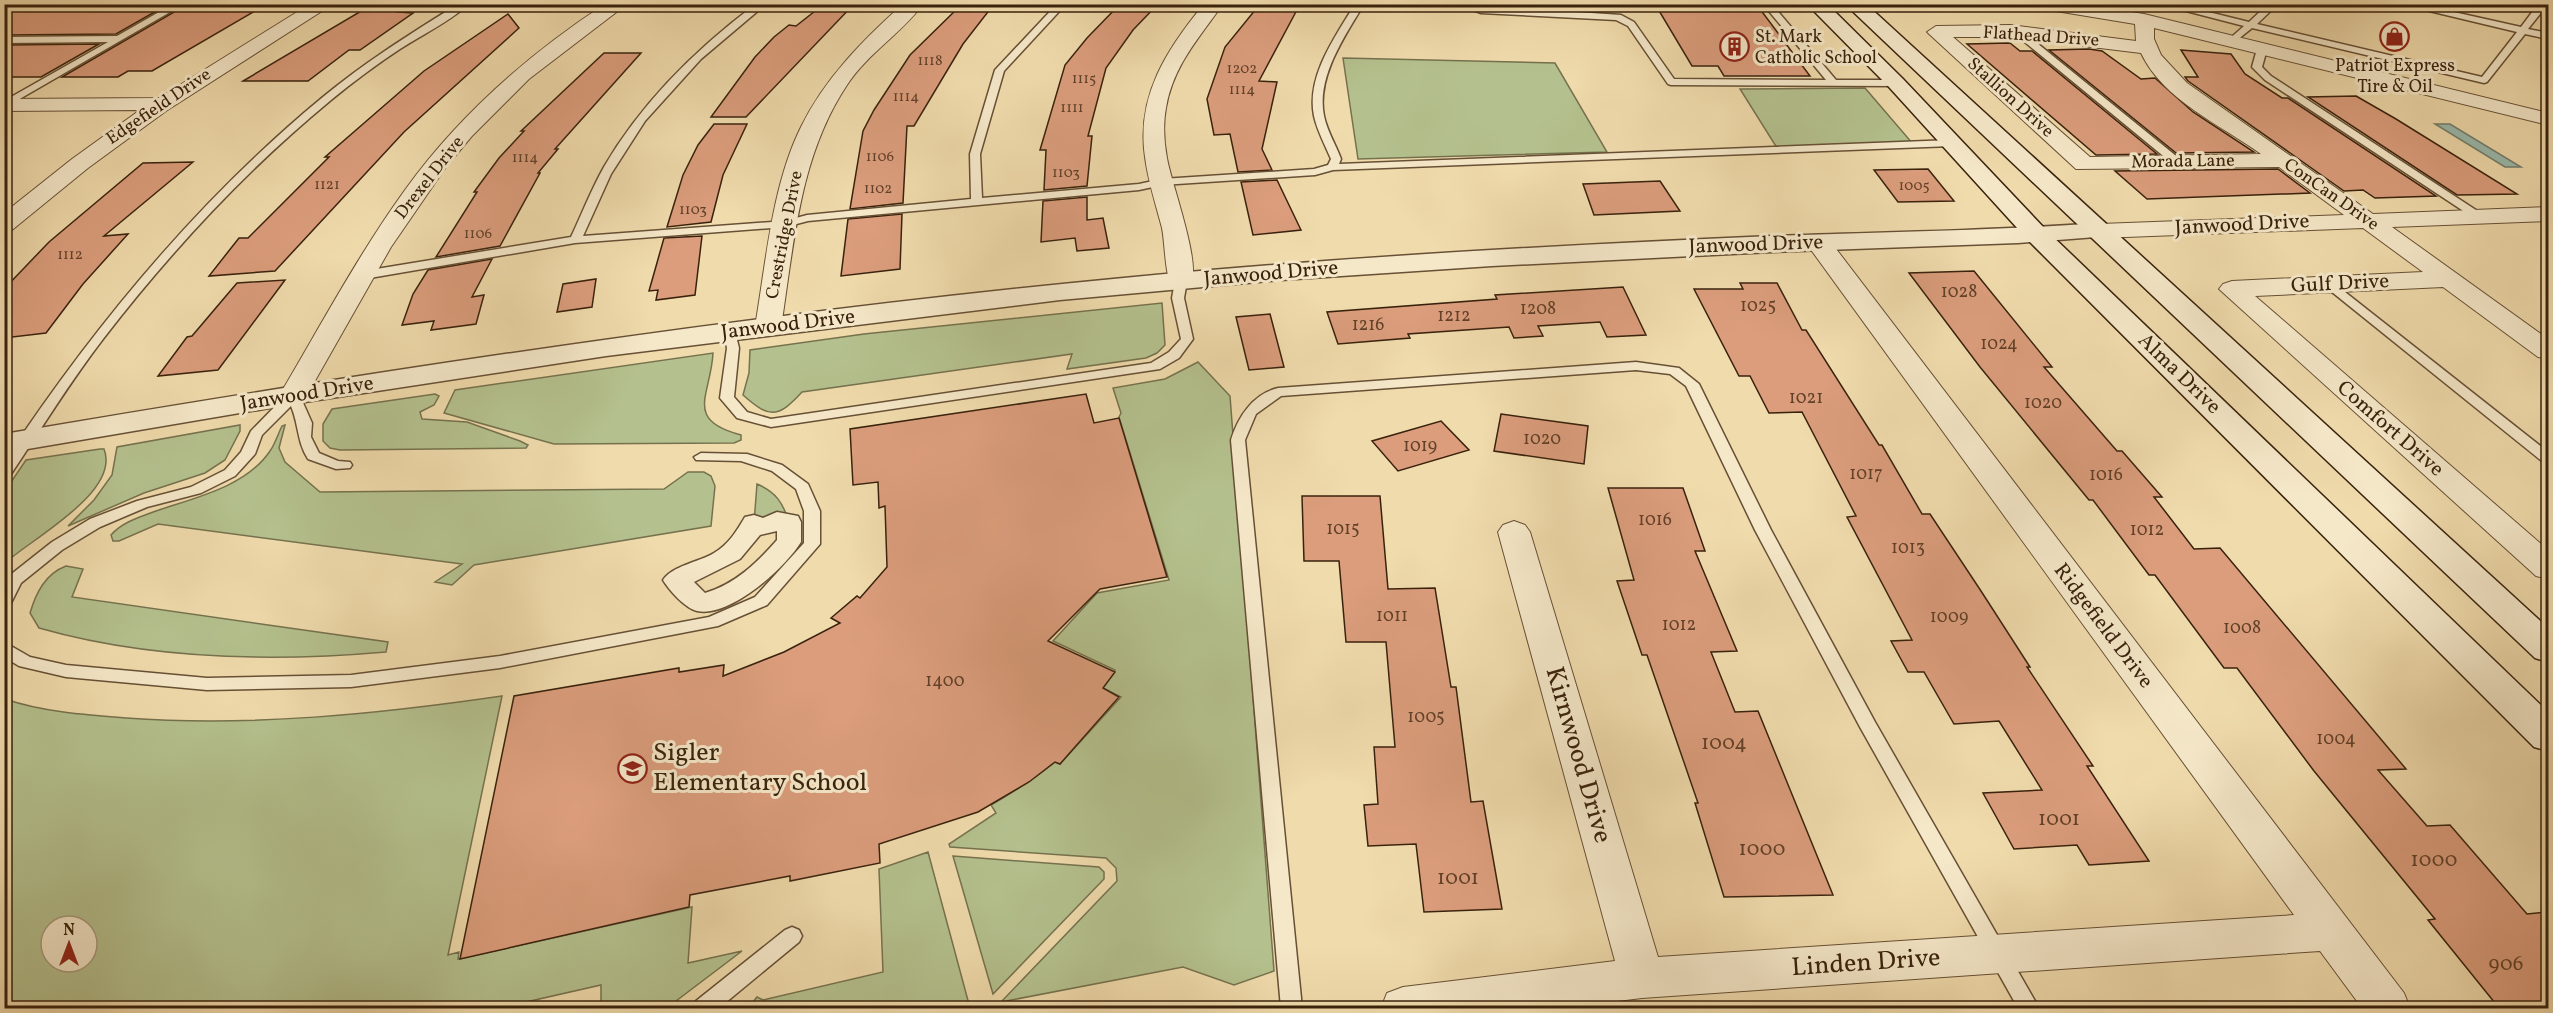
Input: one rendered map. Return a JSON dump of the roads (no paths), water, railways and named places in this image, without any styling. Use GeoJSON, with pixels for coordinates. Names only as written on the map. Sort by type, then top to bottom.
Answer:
{"type":"FeatureCollection","features":[{"type":"Feature","properties":{"kind":"main road","name":"Alma Drive"},"geometry":{"type":"LineString","coordinates":[[1816,4],[1896,83],[2038,236],[2548,736]]}},
{"type":"Feature","properties":{"kind":"main road"},"geometry":{"type":"LineString","coordinates":[[1854,4],[2548,650]]}},
{"type":"Feature","properties":{"kind":"main road","name":"Janwood Drive"},"geometry":{"type":"LineString","coordinates":[[14,443],[507,362],[959,303],[1181,281],[1414,262],[1818,243],[2038,236],[2100,231]]}},
{"type":"Feature","properties":{"kind":"street","name":"Edgefield Drive"},"geometry":{"type":"LineString","coordinates":[[4,225],[41,193],[160,104],[324,4]]}},
{"type":"Feature","properties":{"kind":"street","name":"Drexel Drive"},"geometry":{"type":"LineString","coordinates":[[293,396],[393,225],[442,158],[495,102],[552,51],[618,4]]}},
{"type":"Feature","properties":{"kind":"street","name":"Crestridge Drive"},"geometry":{"type":"LineString","coordinates":[[768,327],[792,184],[811,127],[839,81],[868,46],[914,4]]}},
{"type":"Feature","properties":{"kind":"street"},"geometry":{"type":"LineString","coordinates":[[1181,281],[1181,260],[1155,151],[1155,109],[1163,77],[1182,42],[1214,4]]}},
{"type":"Feature","properties":{"kind":"street"},"geometry":{"type":"LineString","coordinates":[[2044,4],[2144,20],[2548,119]]}},
{"type":"Feature","properties":{"kind":"street"},"geometry":{"type":"LineString","coordinates":[[2144,20],[2142,36],[2146,48]]}},
{"type":"Feature","properties":{"kind":"street","name":"Flathead Drive"},"geometry":{"type":"LineString","coordinates":[[1936,32],[2018,32],[2083,38],[2146,48]]}},
{"type":"Feature","properties":{"kind":"street","name":"Stallion Drive"},"geometry":{"type":"LineString","coordinates":[[1936,32],[2084,164]]}},
{"type":"Feature","properties":{"kind":"street","name":"ConCan Drive"},"geometry":{"type":"LineString","coordinates":[[2146,48],[2149,55],[2166,74],[2200,103],[2548,351]]}},
{"type":"Feature","properties":{"kind":"street"},"geometry":{"type":"LineString","coordinates":[[4,105],[160,104]]}},
{"type":"Feature","properties":{"kind":"street","name":"Morada Lane"},"geometry":{"type":"LineString","coordinates":[[2084,164],[2282,160]]}},
{"type":"Feature","properties":{"kind":"street","name":"Janwood Drive"},"geometry":{"type":"LineString","coordinates":[[2100,231],[2548,214]]}},
{"type":"Feature","properties":{"kind":"street","name":"Ridgefield Drive"},"geometry":{"type":"LineString","coordinates":[[1818,243],[2388,1008]]}},
{"type":"Feature","properties":{"kind":"street","name":"Gulf Drive"},"geometry":{"type":"LineString","coordinates":[[2232,289],[2447,279]]}},
{"type":"Feature","properties":{"kind":"street","name":"Comfort Drive"},"geometry":{"type":"LineString","coordinates":[[2232,289],[2548,568]]}},
{"type":"Feature","properties":{"kind":"street","name":"Kirnwood Drive"},"geometry":{"type":"LineString","coordinates":[[1514,532],[1642,978]]}},
{"type":"Feature","properties":{"kind":"street","name":"Linden Drive"},"geometry":{"type":"LineString","coordinates":[[1403,1008],[1642,978],[2330,931]]}},
{"type":"Feature","properties":{"kind":"lane"},"geometry":{"type":"LineString","coordinates":[[4,105],[180,4]]}},
{"type":"Feature","properties":{"kind":"lane"},"geometry":{"type":"LineString","coordinates":[[4,474],[14,443],[119,310],[220,195],[277,138],[379,60],[465,4]]}},
{"type":"Feature","properties":{"kind":"lane"},"geometry":{"type":"LineString","coordinates":[[575,240],[611,166],[637,126],[690,64],[762,4]]}},
{"type":"Feature","properties":{"kind":"lane"},"geometry":{"type":"LineString","coordinates":[[977,202],[975,154],[1000,70],[1062,4]]}},
{"type":"Feature","properties":{"kind":"lane"},"geometry":{"type":"LineString","coordinates":[[1332,166],[1336,159],[1318,114],[1321,80],[1335,45],[1360,4]]}},
{"type":"Feature","properties":{"kind":"lane"},"geometry":{"type":"LineString","coordinates":[[1461,4],[1481,10],[1618,17],[1631,24],[1671,82],[1896,83]]}},
{"type":"Feature","properties":{"kind":"lane"},"geometry":{"type":"LineString","coordinates":[[1769,5],[1806,4]]}},
{"type":"Feature","properties":{"kind":"lane"},"geometry":{"type":"LineString","coordinates":[[2163,4],[2484,80],[2521,30],[2545,6]]}},
{"type":"Feature","properties":{"kind":"lane"},"geometry":{"type":"LineString","coordinates":[[2232,41],[2274,4]]}},
{"type":"Feature","properties":{"kind":"lane"},"geometry":{"type":"LineString","coordinates":[[2404,4],[2548,36]]}},
{"type":"Feature","properties":{"kind":"lane"},"geometry":{"type":"LineString","coordinates":[[2460,4],[2545,6]]}},
{"type":"Feature","properties":{"kind":"lane"},"geometry":{"type":"LineString","coordinates":[[1769,5],[1834,83]]}},
{"type":"Feature","properties":{"kind":"lane"},"geometry":{"type":"LineString","coordinates":[[2018,32],[2176,162]]}},
{"type":"Feature","properties":{"kind":"lane"},"geometry":{"type":"LineString","coordinates":[[4,40],[120,39]]}},
{"type":"Feature","properties":{"kind":"lane"},"geometry":{"type":"LineString","coordinates":[[2262,49],[2257,67],[2268,78],[2478,216]]}},
{"type":"Feature","properties":{"kind":"lane"},"geometry":{"type":"LineString","coordinates":[[364,275],[575,240],[785,224],[807,218],[1162,182],[1315,171],[1332,166],[1952,143]]}},
{"type":"Feature","properties":{"kind":"lane"},"geometry":{"type":"LineString","coordinates":[[729,332],[733,348],[727,398],[742,415],[771,423],[1155,366],[1173,355],[1186,339],[1178,298],[1181,281]]}},
{"type":"Feature","properties":{"kind":"lane"},"geometry":{"type":"LineString","coordinates":[[2331,285],[2548,459]]}},
{"type":"Feature","properties":{"kind":"lane"},"geometry":{"type":"LineString","coordinates":[[1291,1008],[1238,440],[1244,420],[1257,405],[1278,392],[1636,366],[1674,371],[1692,384],[1763,530],[1841,675],[2029,1008]]}},
{"type":"Feature","properties":{"kind":"lane"},"geometry":{"type":"LineString","coordinates":[[4,601],[15,580],[57,546],[95,523],[142,504],[196,490],[230,473],[248,454],[256,434],[293,396],[305,423],[304,437],[313,456],[336,465],[345,465]]}},
{"type":"Feature","properties":{"kind":"lane"},"geometry":{"type":"LineString","coordinates":[[4,648],[25,662],[66,671],[195,683],[351,681],[500,662],[712,622],[761,601],[783,578],[812,544],[812,511],[802,487],[777,468],[742,457],[701,457]]}},
{"type":"Feature","properties":{"kind":"lane"},"geometry":{"type":"LineString","coordinates":[[704,1008],[792,936]]}},
{"type":"Feature","properties":{"kind":"place","name":"Patriot Express Tire & Oil"},"geometry":{"type":"Point","coordinates":[2395,37]}},
{"type":"Feature","properties":{"kind":"place","name":"St. Mark Catholic School"},"geometry":{"type":"Point","coordinates":[1734,47]}},
{"type":"Feature","properties":{"kind":"place","name":"Sigler Elementary School"},"geometry":{"type":"Point","coordinates":[632,768]}}]}
